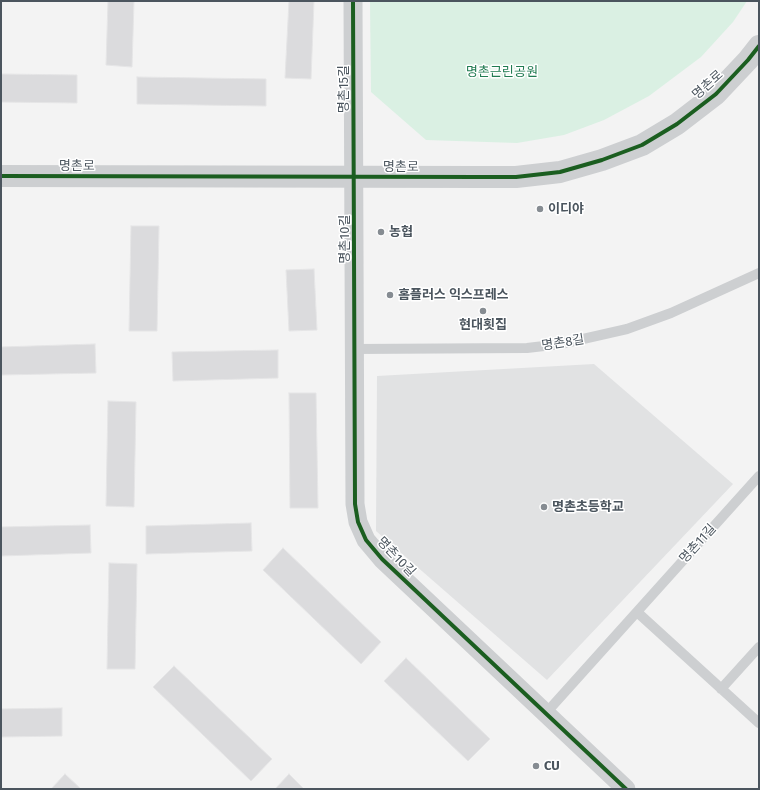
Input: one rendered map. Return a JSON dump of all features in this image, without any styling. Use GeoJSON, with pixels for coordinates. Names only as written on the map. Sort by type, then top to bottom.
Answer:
{"type":"FeatureCollection","features":[{"type":"Feature","properties":{"kind":"street","name":"명촌15길"},"geometry":{"type":"LineString","coordinates":[[353,1],[355,177]]}},
{"type":"Feature","properties":{"kind":"street","name":"명촌로"},"geometry":{"type":"LineString","coordinates":[[1,176],[516,177],[560,172],[602,160],[642,145],[678,124],[716,94],[759,46]]}},
{"type":"Feature","properties":{"kind":"street","name":"명촌10길"},"geometry":{"type":"LineString","coordinates":[[355,177],[355,504],[358,522],[366,540],[382,559],[626,789]]}},
{"type":"Feature","properties":{"kind":"lane","name":"명촌8길"},"geometry":{"type":"LineString","coordinates":[[355,348],[527,348],[561,344],[627,329],[671,313],[759,273]]}},
{"type":"Feature","properties":{"kind":"lane","name":"명촌11길"},"geometry":{"type":"LineString","coordinates":[[546,713],[759,476]]}},
{"type":"Feature","properties":{"kind":"lane"},"geometry":{"type":"LineString","coordinates":[[637,612],[759,723]]}},
{"type":"Feature","properties":{"kind":"lane"},"geometry":{"type":"LineString","coordinates":[[721,689],[759,647]]}},
{"type":"Feature","properties":{"kind":"shaded area","name":"명촌초등학교"},"geometry":{"type":"Polygon","coordinates":[[[594,364],[733,484],[547,680],[376,531],[377,376],[594,364]]]}},
{"type":"Feature","properties":{"kind":"green space","name":"명촌근린공원"},"geometry":{"type":"Polygon","coordinates":[[[370,1],[747,1],[733,22],[701,57],[649,96],[604,120],[564,135],[517,143],[426,140],[371,92],[370,1]]]}},
{"type":"Feature","properties":{"kind":"building"},"geometry":{"type":"Polygon","coordinates":[[[108,1],[134,1],[132,67],[106,65],[108,1]]]}},
{"type":"Feature","properties":{"kind":"building"},"geometry":{"type":"Polygon","coordinates":[[[289,1],[314,1],[311,79],[285,78],[289,1]]]}},
{"type":"Feature","properties":{"kind":"building"},"geometry":{"type":"Polygon","coordinates":[[[1,74],[77,75],[77,103],[1,102],[1,74]]]}},
{"type":"Feature","properties":{"kind":"building"},"geometry":{"type":"Polygon","coordinates":[[[137,77],[266,79],[266,106],[137,104],[137,77]]]}},
{"type":"Feature","properties":{"kind":"building"},"geometry":{"type":"Polygon","coordinates":[[[131,226],[159,226],[157,331],[129,331],[131,226]]]}},
{"type":"Feature","properties":{"kind":"building"},"geometry":{"type":"Polygon","coordinates":[[[314,269],[317,330],[289,331],[286,270],[314,269]]]}},
{"type":"Feature","properties":{"kind":"building"},"geometry":{"type":"Polygon","coordinates":[[[95,344],[96,373],[1,375],[1,347],[95,344]]]}},
{"type":"Feature","properties":{"kind":"building"},"geometry":{"type":"Polygon","coordinates":[[[278,350],[278,378],[173,381],[172,352],[278,350]]]}},
{"type":"Feature","properties":{"kind":"building"},"geometry":{"type":"Polygon","coordinates":[[[289,393],[316,393],[318,508],[290,508],[289,393]]]}},
{"type":"Feature","properties":{"kind":"building"},"geometry":{"type":"Polygon","coordinates":[[[108,401],[136,402],[134,507],[106,506],[108,401]]]}},
{"type":"Feature","properties":{"kind":"building"},"geometry":{"type":"Polygon","coordinates":[[[251,523],[252,551],[146,554],[146,526],[251,523]]]}},
{"type":"Feature","properties":{"kind":"building"},"geometry":{"type":"Polygon","coordinates":[[[90,525],[91,553],[1,556],[1,527],[90,525]]]}},
{"type":"Feature","properties":{"kind":"building"},"geometry":{"type":"Polygon","coordinates":[[[283,548],[381,642],[361,664],[263,570],[283,548]]]}},
{"type":"Feature","properties":{"kind":"building"},"geometry":{"type":"Polygon","coordinates":[[[109,563],[137,564],[135,669],[107,669],[109,563]]]}},
{"type":"Feature","properties":{"kind":"building"},"geometry":{"type":"Polygon","coordinates":[[[406,658],[490,739],[468,761],[384,681],[406,658]]]}},
{"type":"Feature","properties":{"kind":"building"},"geometry":{"type":"Polygon","coordinates":[[[174,666],[272,759],[251,781],[153,687],[174,666]]]}},
{"type":"Feature","properties":{"kind":"building"},"geometry":{"type":"Polygon","coordinates":[[[62,708],[62,736],[1,737],[1,709],[62,708]]]}},
{"type":"Feature","properties":{"kind":"building"},"geometry":{"type":"Polygon","coordinates":[[[65,774],[81,789],[51,789],[65,774]]]}},
{"type":"Feature","properties":{"kind":"building"},"geometry":{"type":"Polygon","coordinates":[[[289,774],[304,789],[275,789],[289,774]]]}},
{"type":"Feature","properties":{"kind":"cycle path"},"geometry":{"type":"LineString","coordinates":[[353,1],[355,504],[358,522],[366,540],[382,559],[626,789]]}},
{"type":"Feature","properties":{"kind":"cycle path"},"geometry":{"type":"LineString","coordinates":[[1,176],[516,177],[560,172],[602,160],[642,145],[677,124],[716,94],[759,46]]}},
{"type":"Feature","properties":{"kind":"place","name":"이디야"},"geometry":{"type":"Point","coordinates":[540,209]}},
{"type":"Feature","properties":{"kind":"place","name":"농협"},"geometry":{"type":"Point","coordinates":[381,232]}},
{"type":"Feature","properties":{"kind":"place","name":"홈플러스 익스프레스"},"geometry":{"type":"Point","coordinates":[390,295]}},
{"type":"Feature","properties":{"kind":"place","name":"현대횟집"},"geometry":{"type":"Point","coordinates":[483,311]}},
{"type":"Feature","properties":{"kind":"place","name":"명촌초등학교"},"geometry":{"type":"Point","coordinates":[544,507]}},
{"type":"Feature","properties":{"kind":"place","name":"CU"},"geometry":{"type":"Point","coordinates":[536,766]}}]}
